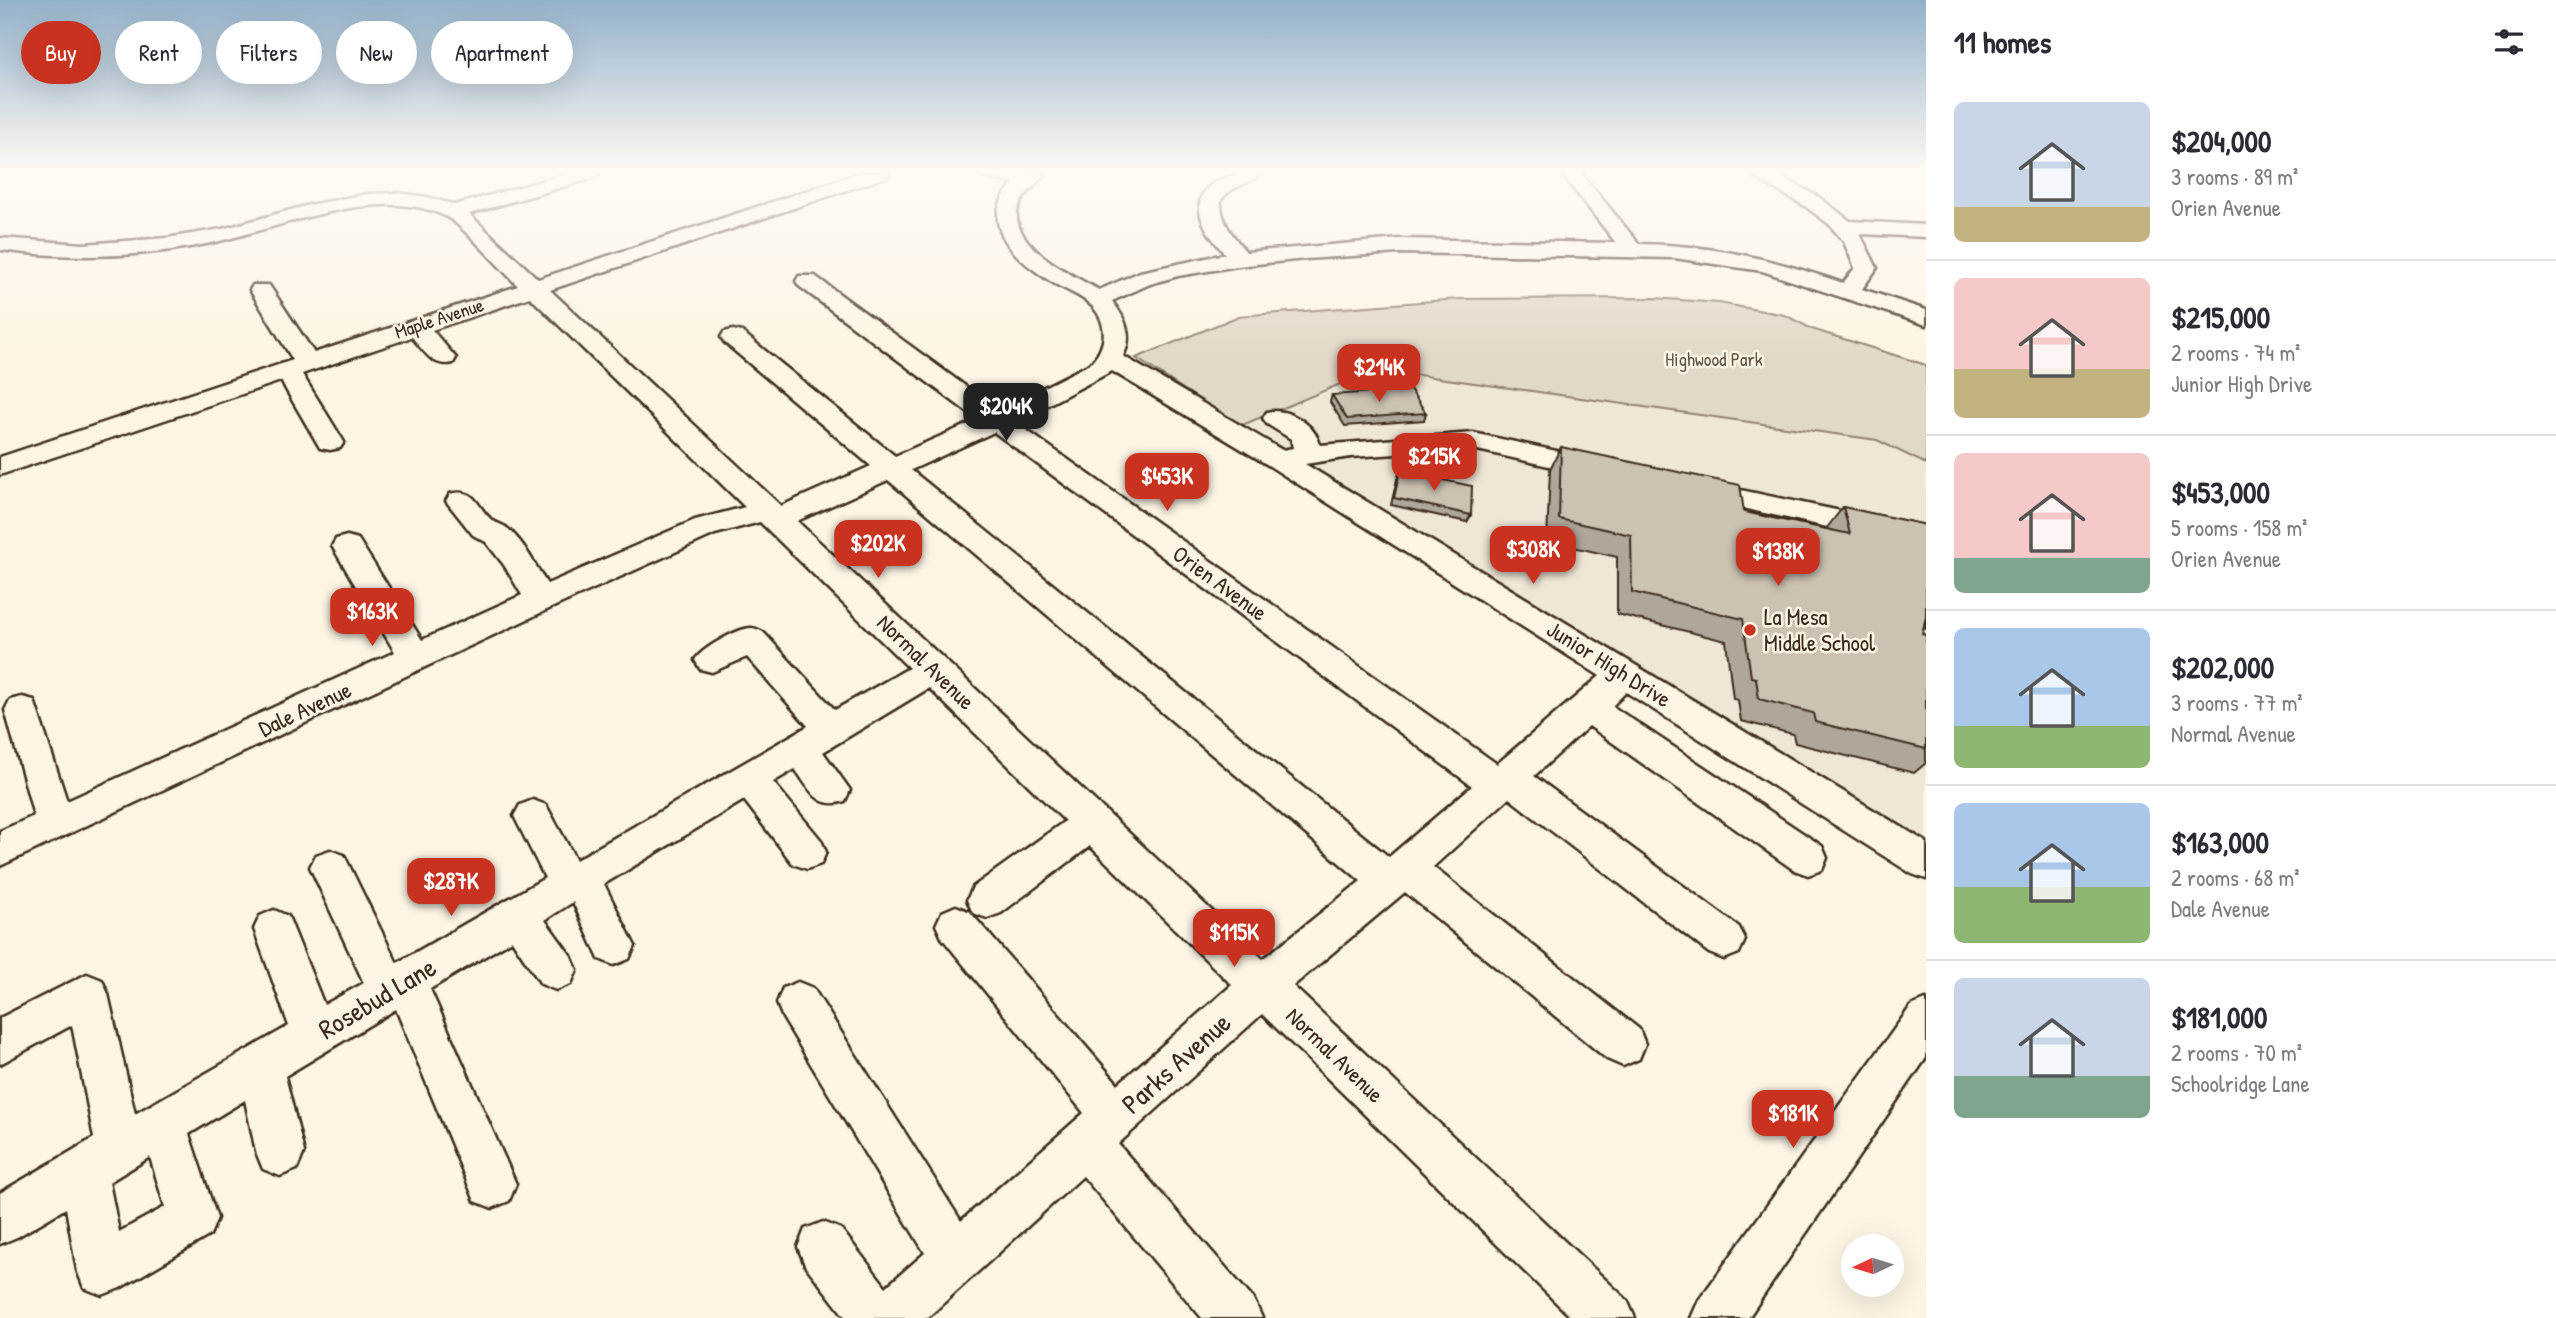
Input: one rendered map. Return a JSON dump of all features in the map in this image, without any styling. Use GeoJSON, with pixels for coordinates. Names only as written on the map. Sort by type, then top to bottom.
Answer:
{"type":"FeatureCollection","features":[{"type":"Feature","properties":{"kind":"street","name":"Normal Avenue"},"geometry":{"type":"LineString","coordinates":[[0,244],[74,251],[167,244],[224,235]]}},
{"type":"Feature","properties":{"kind":"street","name":"Normal Avenue"},"geometry":{"type":"LineString","coordinates":[[477,235],[1609,1318]]}},
{"type":"Feature","properties":{"kind":"street","name":"Maple Avenue"},"geometry":{"type":"LineString","coordinates":[[0,466],[693,235]]}},
{"type":"Feature","properties":{"kind":"street"},"geometry":{"type":"LineString","coordinates":[[1012,235],[1016,243],[1033,261],[1098,299],[1116,328],[1116,347],[1110,359]]}},
{"type":"Feature","properties":{"kind":"street"},"geometry":{"type":"LineString","coordinates":[[1219,235],[1241,260]]}},
{"type":"Feature","properties":{"kind":"street"},"geometry":{"type":"LineString","coordinates":[[1621,235],[1633,250]]}},
{"type":"Feature","properties":{"kind":"street"},"geometry":{"type":"LineString","coordinates":[[1848,292],[1866,268],[1856,244],[1849,235]]}},
{"type":"Feature","properties":{"kind":"street"},"geometry":{"type":"LineString","coordinates":[[1098,299],[1145,278],[1241,260],[1400,246],[1633,250],[1674,251],[1735,258],[1767,265],[1926,318]]}},
{"type":"Feature","properties":{"kind":"street","name":"Orien Avenue"},"geometry":{"type":"LineString","coordinates":[[807,281],[997,421],[1724,940]]}},
{"type":"Feature","properties":{"kind":"street"},"geometry":{"type":"LineString","coordinates":[[261,290],[330,442]]}},
{"type":"Feature","properties":{"kind":"street"},"geometry":{"type":"LineString","coordinates":[[415,326],[444,358]]}},
{"type":"Feature","properties":{"kind":"street"},"geometry":{"type":"LineString","coordinates":[[733,337],[892,469],[1397,874],[1623,1044]]}},
{"type":"Feature","properties":{"kind":"street","name":"Dale Avenue"},"geometry":{"type":"LineString","coordinates":[[0,849],[540,600],[705,527],[771,515],[892,469],[997,421],[1099,369],[1110,359]]}},
{"type":"Feature","properties":{"kind":"street","name":"Junior High Drive"},"geometry":{"type":"LineString","coordinates":[[1110,359],[1293,457],[1625,674],[1926,862]]}},
{"type":"Feature","properties":{"kind":"street"},"geometry":{"type":"LineString","coordinates":[[1276,418],[1304,435],[1293,457]]}},
{"type":"Feature","properties":{"kind":"street"},"geometry":{"type":"LineString","coordinates":[[1293,457],[1351,449],[1473,441],[1619,473]]}},
{"type":"Feature","properties":{"kind":"street"},"geometry":{"type":"LineString","coordinates":[[1673,484],[1926,539]]}},
{"type":"Feature","properties":{"kind":"street"},"geometry":{"type":"LineString","coordinates":[[460,501],[483,528],[497,535],[516,559],[540,600]]}},
{"type":"Feature","properties":{"kind":"street"},"geometry":{"type":"LineString","coordinates":[[346,546],[389,611],[415,658]]}},
{"type":"Feature","properties":{"kind":"street"},"geometry":{"type":"LineString","coordinates":[[712,660],[751,640],[816,739],[832,790]]}},
{"type":"Feature","properties":{"kind":"street","name":"Rosebud Lane"},"geometry":{"type":"LineString","coordinates":[[0,1220],[934,669]]}},
{"type":"Feature","properties":{"kind":"street","name":"Parks Avenue"},"geometry":{"type":"LineString","coordinates":[[889,1318],[1263,985],[1397,874],[1625,674]]}},
{"type":"Feature","properties":{"kind":"street"},"geometry":{"type":"LineString","coordinates":[[1587,707],[1808,858]]}},
{"type":"Feature","properties":{"kind":"street"},"geometry":{"type":"LineString","coordinates":[[22,710],[55,823]]}},
{"type":"Feature","properties":{"kind":"street"},"geometry":{"type":"LineString","coordinates":[[748,778],[807,852]]}},
{"type":"Feature","properties":{"kind":"street"},"geometry":{"type":"LineString","coordinates":[[533,816],[614,946]]}},
{"type":"Feature","properties":{"kind":"street"},"geometry":{"type":"LineString","coordinates":[[1093,822],[972,912],[1101,1129],[1236,1318]]}},
{"type":"Feature","properties":{"kind":"street"},"geometry":{"type":"LineString","coordinates":[[330,867],[397,986],[492,1184]]}},
{"type":"Feature","properties":{"kind":"street"},"geometry":{"type":"LineString","coordinates":[[518,915],[556,970]]}},
{"type":"Feature","properties":{"kind":"street"},"geometry":{"type":"LineString","coordinates":[[274,929],[314,1035]]}},
{"type":"Feature","properties":{"kind":"street"},"geometry":{"type":"LineString","coordinates":[[0,1042],[87,995],[101,1161],[102,1270],[193,1218],[163,1124]]}},
{"type":"Feature","properties":{"kind":"street"},"geometry":{"type":"LineString","coordinates":[[798,1003],[956,1258]]}},
{"type":"Feature","properties":{"kind":"street"},"geometry":{"type":"LineString","coordinates":[[1717,1318],[1926,1021]]}},
{"type":"Feature","properties":{"kind":"street"},"geometry":{"type":"LineString","coordinates":[[260,1067],[280,1152]]}},
{"type":"Feature","properties":{"kind":"street"},"geometry":{"type":"LineString","coordinates":[[823,1247],[878,1318]]}},
{"type":"Feature","properties":{"kind":"shaded area","name":"La Mesa Middle School"},"geometry":{"type":"Polygon","coordinates":[[[1376,369],[1880,441],[1926,464],[1926,846],[1241,426],[1376,369]]]}},
{"type":"Feature","properties":{"kind":"green space","name":"Highwood Park"},"geometry":{"type":"Polygon","coordinates":[[[1655,298],[1719,303],[1785,315],[1812,329],[1926,365],[1926,464],[1877,440],[1376,369],[1240,426],[1136,358],[1239,316],[1459,299],[1655,298]]]}},
{"type":"Feature","properties":{"kind":"building"},"geometry":{"type":"Polygon","coordinates":[[[1410,389],[1426,413],[1347,419],[1332,395],[1410,389]]]}},
{"type":"Feature","properties":{"kind":"building"},"geometry":{"type":"Polygon","coordinates":[[[1561,447],[1740,485],[1744,512],[1850,534],[1843,507],[1926,525],[1926,616],[1922,634],[1926,635],[1926,749],[1815,722],[1813,713],[1759,699],[1756,678],[1751,677],[1743,619],[1632,592],[1631,535],[1559,519],[1561,447]]]}},
{"type":"Feature","properties":{"kind":"building"},"geometry":{"type":"Polygon","coordinates":[[[1400,471],[1472,486],[1471,515],[1394,498],[1400,471]]]}},
{"type":"Feature","properties":{"kind":"place","name":"La Mesa Middle School"},"geometry":{"type":"Point","coordinates":[1750,630]}}]}
